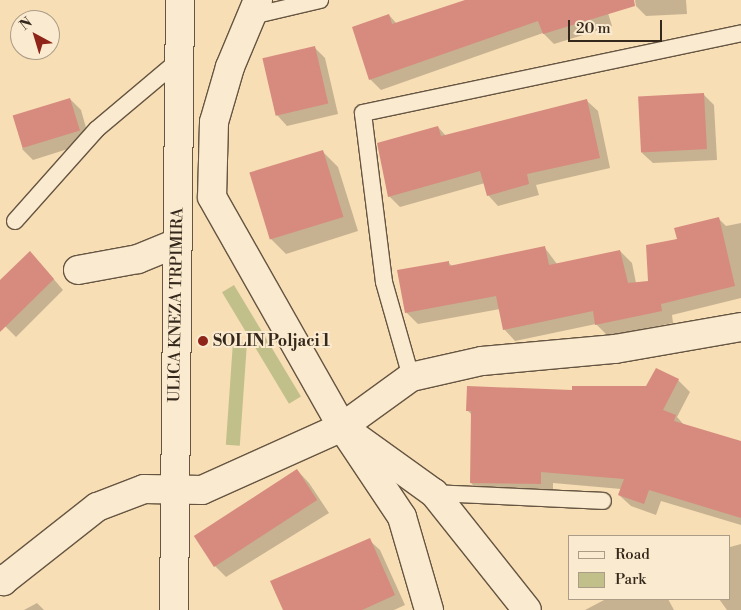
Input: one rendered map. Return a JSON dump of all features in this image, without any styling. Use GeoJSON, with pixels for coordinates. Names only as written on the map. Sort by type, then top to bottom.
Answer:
{"type":"FeatureCollection","features":[{"type":"Feature","properties":{"kind":"street","name":"ULICA KNEZA TRPIMIRA"},"geometry":{"type":"LineString","coordinates":[[174,610],[173,488],[180,0]]}},
{"type":"Feature","properties":{"kind":"street"},"geometry":{"type":"LineString","coordinates":[[255,8],[230,67],[214,122],[212,197],[342,427],[402,517],[429,610]]}},
{"type":"Feature","properties":{"kind":"street"},"geometry":{"type":"LineString","coordinates":[[78,270],[138,259],[177,243]]}},
{"type":"Feature","properties":{"kind":"street"},"geometry":{"type":"LineString","coordinates":[[1,582],[97,507],[144,489],[202,490],[342,427],[411,377],[482,362],[615,349],[741,327]]}},
{"type":"Feature","properties":{"kind":"street"},"geometry":{"type":"LineString","coordinates":[[342,427],[434,493],[527,610]]}},
{"type":"Feature","properties":{"kind":"lane"},"geometry":{"type":"LineString","coordinates":[[255,8],[320,0]]}},
{"type":"Feature","properties":{"kind":"lane"},"geometry":{"type":"LineString","coordinates":[[411,377],[384,282],[362,113],[741,33]]}},
{"type":"Feature","properties":{"kind":"lane"},"geometry":{"type":"LineString","coordinates":[[15,221],[97,129],[180,60]]}},
{"type":"Feature","properties":{"kind":"lane"},"geometry":{"type":"LineString","coordinates":[[434,493],[603,501]]}},
{"type":"Feature","properties":{"kind":"green space"},"geometry":{"type":"Polygon","coordinates":[[[234,285],[301,396],[289,404],[222,292],[234,285]]]}},
{"type":"Feature","properties":{"kind":"green space"},"geometry":{"type":"Polygon","coordinates":[[[233,342],[247,343],[240,446],[226,445],[233,342]]]}},
{"type":"Feature","properties":{"kind":"building"},"geometry":{"type":"Polygon","coordinates":[[[465,0],[634,0],[635,6],[543,34],[538,21],[369,80],[352,27],[389,14],[392,24],[465,0]]]}},
{"type":"Feature","properties":{"kind":"building"},"geometry":{"type":"Polygon","coordinates":[[[315,46],[328,103],[276,116],[262,58],[315,46]]]}},
{"type":"Feature","properties":{"kind":"building"},"geometry":{"type":"Polygon","coordinates":[[[704,93],[707,149],[641,152],[638,96],[704,93]]]}},
{"type":"Feature","properties":{"kind":"building"},"geometry":{"type":"Polygon","coordinates":[[[70,98],[80,131],[23,148],[13,116],[70,98]]]}},
{"type":"Feature","properties":{"kind":"building"},"geometry":{"type":"Polygon","coordinates":[[[587,99],[600,158],[527,174],[529,184],[487,196],[480,171],[388,197],[377,143],[438,126],[441,136],[587,99]]]}},
{"type":"Feature","properties":{"kind":"building"},"geometry":{"type":"Polygon","coordinates":[[[323,150],[343,217],[270,239],[249,173],[323,150]]]}},
{"type":"Feature","properties":{"kind":"building"},"geometry":{"type":"Polygon","coordinates":[[[719,217],[735,286],[661,304],[662,311],[595,325],[593,311],[503,330],[496,296],[405,313],[397,270],[449,261],[449,266],[545,246],[549,265],[620,250],[628,283],[648,281],[646,245],[677,239],[674,228],[719,217]]]}},
{"type":"Feature","properties":{"kind":"building"},"geometry":{"type":"Polygon","coordinates":[[[30,251],[54,279],[0,332],[0,280],[30,251]]]}},
{"type":"Feature","properties":{"kind":"building"},"geometry":{"type":"Polygon","coordinates":[[[656,368],[679,379],[663,410],[676,415],[674,421],[741,441],[741,518],[649,490],[644,504],[618,495],[624,479],[541,472],[541,484],[470,483],[471,411],[466,411],[467,386],[572,390],[572,386],[646,386],[656,368]]]}},
{"type":"Feature","properties":{"kind":"building"},"geometry":{"type":"Polygon","coordinates":[[[297,469],[317,500],[214,567],[194,536],[297,469]]]}},
{"type":"Feature","properties":{"kind":"building"},"geometry":{"type":"Polygon","coordinates":[[[370,538],[395,595],[362,610],[283,610],[270,581],[370,538]]]}},
{"type":"Feature","properties":{"kind":"place","name":"SOLIN Poljaci 1"},"geometry":{"type":"Point","coordinates":[203,341]}}]}
